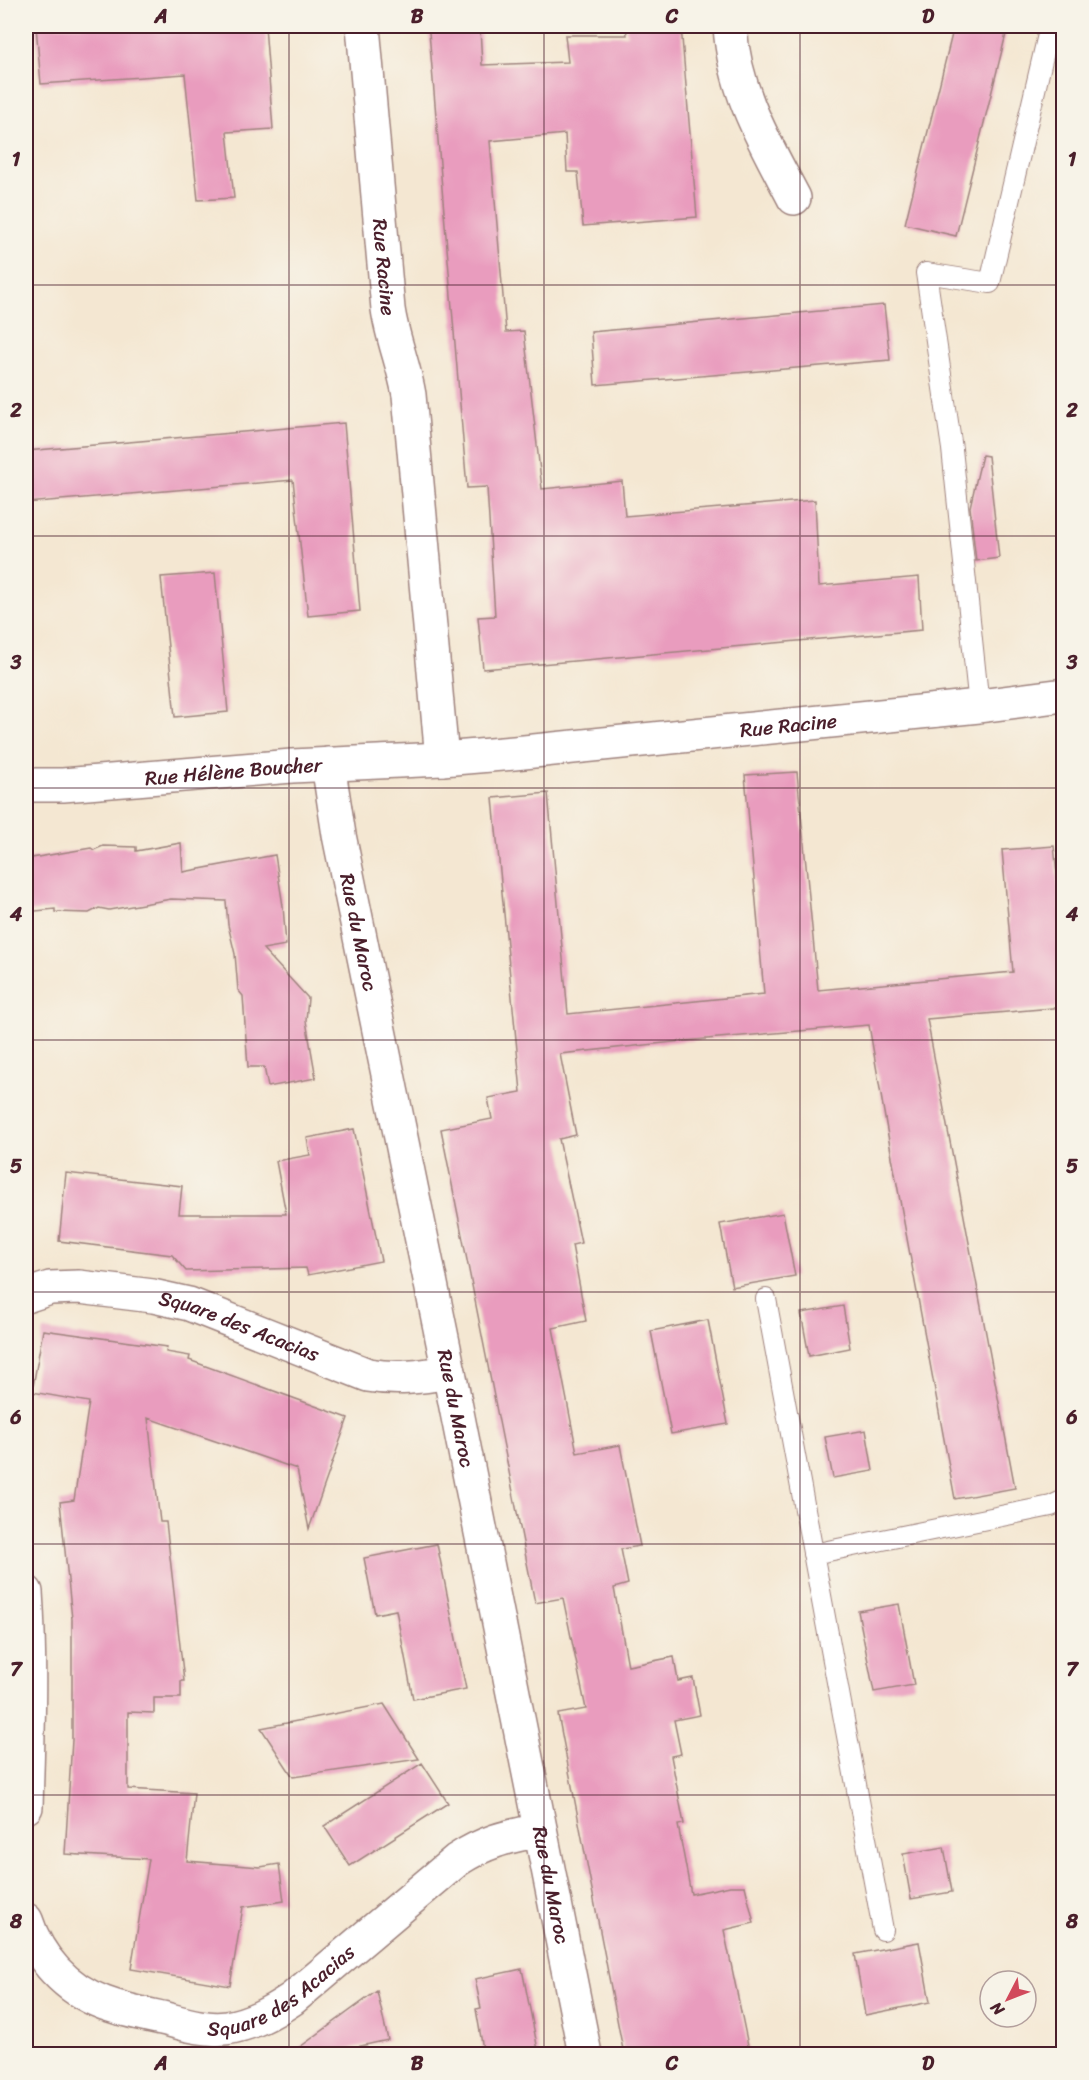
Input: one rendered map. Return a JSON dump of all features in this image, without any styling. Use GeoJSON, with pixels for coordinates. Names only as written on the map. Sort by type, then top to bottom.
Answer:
{"type":"FeatureCollection","features":[{"type":"Feature","properties":{"kind":"street","name":"Rue Racine"},"geometry":{"type":"LineString","coordinates":[[363,26],[388,309],[407,381],[442,759]]}},
{"type":"Feature","properties":{"kind":"street"},"geometry":{"type":"LineString","coordinates":[[730,26],[735,70],[743,97],[794,198]]}},
{"type":"Feature","properties":{"kind":"street","name":"Rue Racine"},"geometry":{"type":"LineString","coordinates":[[514,753],[979,706],[1064,695]]}},
{"type":"Feature","properties":{"kind":"street","name":"Rue Hélène Boucher"},"geometry":{"type":"LineString","coordinates":[[26,785],[63,785],[328,764],[514,753]]}},
{"type":"Feature","properties":{"kind":"street","name":"Rue du Maroc"},"geometry":{"type":"LineString","coordinates":[[328,764],[339,835],[585,2055]]}},
{"type":"Feature","properties":{"kind":"street","name":"Square des Acacias"},"geometry":{"type":"LineString","coordinates":[[26,1296],[50,1288],[79,1287],[153,1296],[189,1304],[368,1375],[410,1379],[449,1372]]}},
{"type":"Feature","properties":{"kind":"street"},"geometry":{"type":"LineString","coordinates":[[26,1592],[29,1689],[26,1807]]}},
{"type":"Feature","properties":{"kind":"street","name":"Square des Acacias"},"geometry":{"type":"LineString","coordinates":[[26,1920],[32,1940],[46,1961],[86,1995],[105,2004],[183,2024],[222,2029],[246,2024],[270,2014],[292,1999],[457,1860],[472,1850],[504,1837],[540,1830]]}},
{"type":"Feature","properties":{"kind":"lane"},"geometry":{"type":"LineString","coordinates":[[979,706],[952,449],[926,273],[990,283],[1050,26]]}},
{"type":"Feature","properties":{"kind":"lane"},"geometry":{"type":"LineString","coordinates":[[766,1299],[883,1930]]}},
{"type":"Feature","properties":{"kind":"lane"},"geometry":{"type":"LineString","coordinates":[[813,1554],[1051,1506],[1064,1500]]}},
{"type":"Feature","properties":{"kind":"building"},"geometry":{"type":"Polygon","coordinates":[[[36,26],[265,26],[273,129],[227,132],[234,198],[198,200],[185,74],[41,84],[36,26]]]}},
{"type":"Feature","properties":{"kind":"building"},"geometry":{"type":"Polygon","coordinates":[[[626,26],[681,26],[697,217],[583,226],[578,172],[567,172],[565,134],[490,141],[506,332],[524,331],[542,489],[622,481],[625,516],[815,500],[819,586],[919,577],[922,630],[483,669],[478,617],[495,616],[487,487],[467,488],[429,32],[480,28],[482,65],[568,62],[565,35],[627,35],[626,26]]]}},
{"type":"Feature","properties":{"kind":"building"},"geometry":{"type":"Polygon","coordinates":[[[954,26],[1008,26],[956,236],[905,224],[954,26]]]}},
{"type":"Feature","properties":{"kind":"building"},"geometry":{"type":"Polygon","coordinates":[[[884,305],[890,360],[595,385],[591,332],[884,305]]]}},
{"type":"Feature","properties":{"kind":"building"},"geometry":{"type":"Polygon","coordinates":[[[344,423],[360,611],[308,616],[293,480],[26,503],[26,451],[344,423]]]}},
{"type":"Feature","properties":{"kind":"building"},"geometry":{"type":"Polygon","coordinates":[[[982,455],[988,456],[999,558],[976,561],[970,507],[982,455]]]}},
{"type":"Feature","properties":{"kind":"building"},"geometry":{"type":"Polygon","coordinates":[[[215,573],[228,712],[175,717],[161,577],[215,573]]]}},
{"type":"Feature","properties":{"kind":"building"},"geometry":{"type":"Polygon","coordinates":[[[797,772],[818,990],[1013,972],[1002,850],[1054,846],[1064,939],[1064,1007],[927,1019],[1015,1488],[955,1499],[869,1025],[560,1054],[576,1135],[559,1139],[581,1243],[572,1245],[586,1321],[553,1328],[577,1453],[620,1445],[640,1546],[621,1549],[628,1584],[614,1588],[628,1666],[674,1657],[678,1681],[693,1678],[700,1715],[674,1720],[681,1754],[671,1756],[684,1824],[678,1825],[691,1894],[730,1886],[745,1886],[754,1923],[724,1930],[750,2055],[624,2055],[558,1714],[586,1709],[563,1598],[535,1603],[441,1129],[492,1119],[488,1098],[521,1092],[493,798],[548,793],[568,1014],[764,994],[745,775],[797,772]]]}},
{"type":"Feature","properties":{"kind":"building"},"geometry":{"type":"Polygon","coordinates":[[[181,843],[183,872],[275,855],[286,945],[263,949],[308,998],[306,1021],[316,1078],[268,1087],[264,1067],[248,1067],[243,996],[238,990],[235,954],[228,925],[226,901],[171,899],[109,910],[99,908],[89,913],[55,912],[55,909],[26,912],[26,859],[91,848],[94,850],[103,846],[136,847],[136,851],[181,843]]]}},
{"type":"Feature","properties":{"kind":"building"},"geometry":{"type":"Polygon","coordinates":[[[354,1129],[381,1261],[308,1275],[306,1268],[186,1271],[172,1255],[59,1241],[66,1173],[182,1186],[179,1214],[286,1214],[276,1161],[310,1155],[307,1138],[354,1129]]]}},
{"type":"Feature","properties":{"kind":"building"},"geometry":{"type":"Polygon","coordinates":[[[783,1213],[795,1276],[732,1287],[720,1224],[783,1213]]]}},
{"type":"Feature","properties":{"kind":"building"},"geometry":{"type":"Polygon","coordinates":[[[843,1306],[850,1348],[809,1356],[801,1313],[843,1306]]]}},
{"type":"Feature","properties":{"kind":"building"},"geometry":{"type":"Polygon","coordinates":[[[708,1320],[728,1424],[671,1434],[651,1331],[708,1320]]]}},
{"type":"Feature","properties":{"kind":"building"},"geometry":{"type":"Polygon","coordinates":[[[43,1330],[167,1347],[166,1352],[190,1356],[189,1360],[348,1418],[309,1529],[297,1469],[148,1418],[160,1522],[166,1522],[184,1681],[181,1681],[181,1698],[154,1698],[154,1713],[128,1712],[128,1789],[194,1793],[187,1861],[260,1867],[279,1864],[284,1901],[243,1907],[230,1986],[131,1969],[149,1859],[65,1854],[72,1740],[72,1619],[60,1502],[74,1500],[89,1402],[32,1392],[43,1330]]]}},
{"type":"Feature","properties":{"kind":"building"},"geometry":{"type":"Polygon","coordinates":[[[866,1430],[873,1471],[833,1478],[825,1437],[866,1430]]]}},
{"type":"Feature","properties":{"kind":"building"},"geometry":{"type":"Polygon","coordinates":[[[437,1544],[466,1689],[413,1699],[396,1610],[375,1614],[364,1558],[437,1544]]]}},
{"type":"Feature","properties":{"kind":"building"},"geometry":{"type":"Polygon","coordinates":[[[899,1604],[914,1685],[874,1692],[858,1611],[899,1604]]]}},
{"type":"Feature","properties":{"kind":"building"},"geometry":{"type":"Polygon","coordinates":[[[384,1704],[419,1759],[293,1777],[261,1728],[384,1704]]]}},
{"type":"Feature","properties":{"kind":"building"},"geometry":{"type":"Polygon","coordinates":[[[422,1763],[448,1803],[350,1866],[324,1826],[422,1763]]]}},
{"type":"Feature","properties":{"kind":"building"},"geometry":{"type":"Polygon","coordinates":[[[944,1847],[952,1892],[911,1899],[903,1854],[944,1847]]]}},
{"type":"Feature","properties":{"kind":"building"},"geometry":{"type":"Polygon","coordinates":[[[919,1942],[930,2002],[865,2015],[855,1954],[919,1942]]]}},
{"type":"Feature","properties":{"kind":"building"},"geometry":{"type":"Polygon","coordinates":[[[522,1969],[539,2055],[484,2055],[476,2009],[481,2008],[475,1979],[522,1969]]]}},
{"type":"Feature","properties":{"kind":"building"},"geometry":{"type":"Polygon","coordinates":[[[377,1991],[388,2040],[320,2055],[289,2055],[377,1991]]]}}]}
